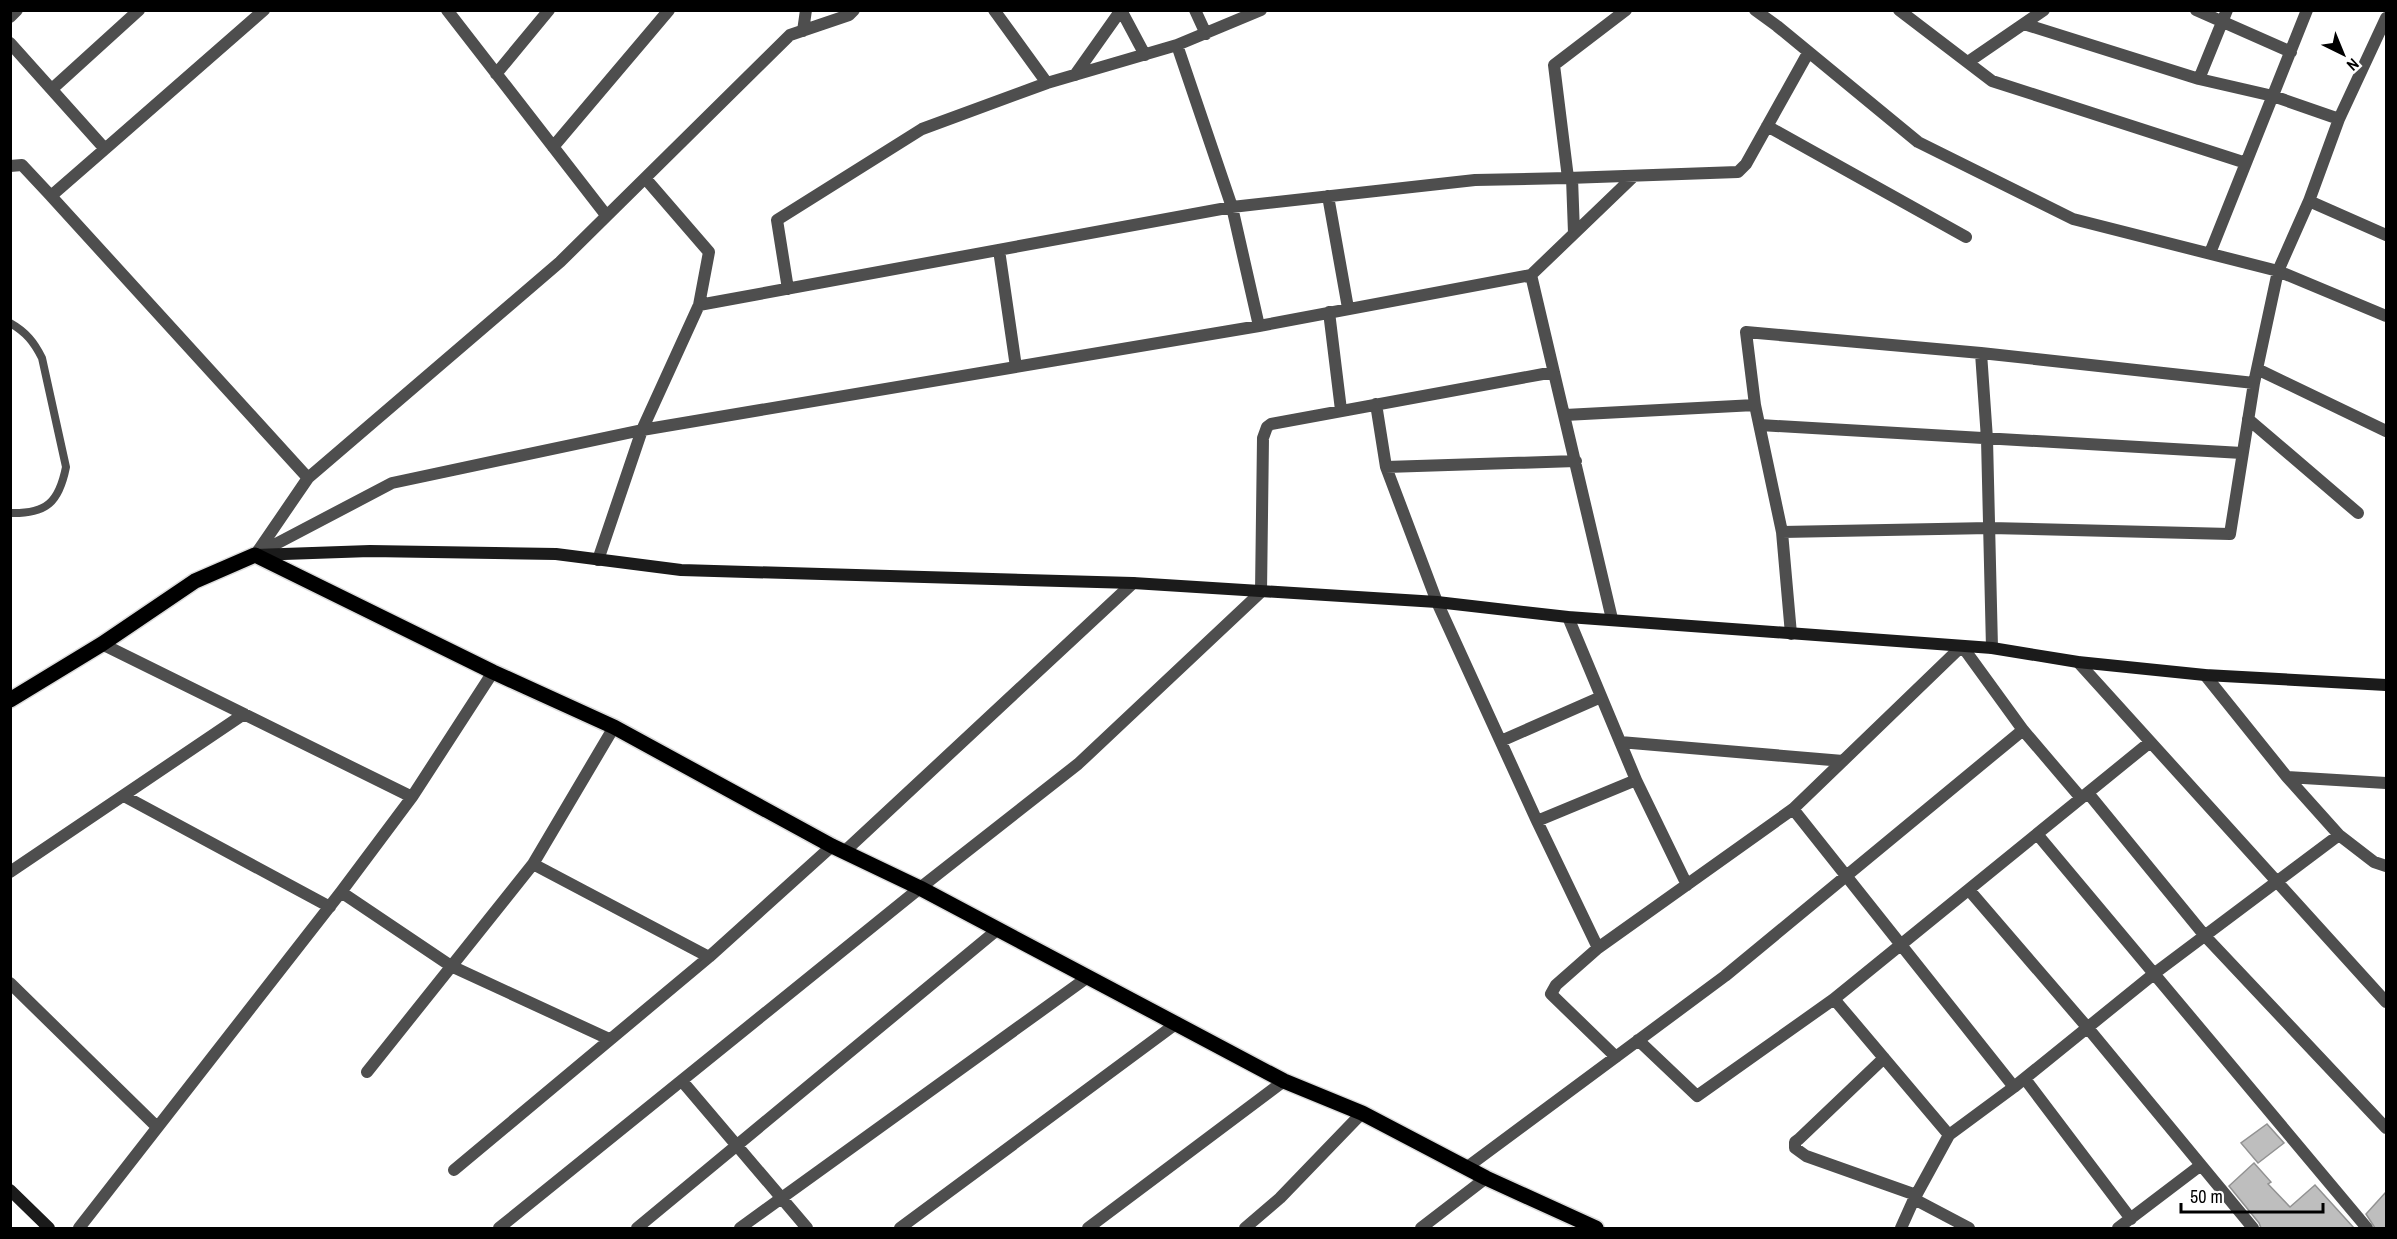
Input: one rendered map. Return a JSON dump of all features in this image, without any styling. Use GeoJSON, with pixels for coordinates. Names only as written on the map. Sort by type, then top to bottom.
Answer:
{"type":"FeatureCollection","features":[{"type":"Feature","properties":{"kind":"main road"},"geometry":{"type":"LineString","coordinates":[[10,700],[102,644],[195,581],[255,555],[494,672],[614,727],[838,849],[920,888],[1284,1081],[1362,1113],[1466,1168],[1587,1227]]}},
{"type":"Feature","properties":{"kind":"street"},"geometry":{"type":"LineString","coordinates":[[10,17],[17,10]]}},
{"type":"Feature","properties":{"kind":"street"},"geometry":{"type":"LineString","coordinates":[[52,89],[139,10]]}},
{"type":"Feature","properties":{"kind":"street"},"geometry":{"type":"LineString","coordinates":[[51,195],[264,10]]}},
{"type":"Feature","properties":{"kind":"street"},"geometry":{"type":"LineString","coordinates":[[447,10],[606,215]]}},
{"type":"Feature","properties":{"kind":"street"},"geometry":{"type":"LineString","coordinates":[[496,74],[549,10]]}},
{"type":"Feature","properties":{"kind":"street"},"geometry":{"type":"LineString","coordinates":[[553,147],[669,10]]}},
{"type":"Feature","properties":{"kind":"street"},"geometry":{"type":"LineString","coordinates":[[802,31],[806,10]]}},
{"type":"Feature","properties":{"kind":"street"},"geometry":{"type":"LineString","coordinates":[[255,555],[308,477],[560,262],[790,35],[849,15],[854,10]]}},
{"type":"Feature","properties":{"kind":"street"},"geometry":{"type":"LineString","coordinates":[[994,10],[1047,83]]}},
{"type":"Feature","properties":{"kind":"street"},"geometry":{"type":"LineString","coordinates":[[1075,75],[1121,10],[1145,55]]}},
{"type":"Feature","properties":{"kind":"street"},"geometry":{"type":"LineString","coordinates":[[1195,10],[1206,34]]}},
{"type":"Feature","properties":{"kind":"street"},"geometry":{"type":"LineString","coordinates":[[788,289],[777,220],[922,129],[1047,83],[1178,45],[1262,10]]}},
{"type":"Feature","properties":{"kind":"street"},"geometry":{"type":"LineString","coordinates":[[1575,233],[1570,178],[1554,65],[1626,10]]}},
{"type":"Feature","properties":{"kind":"street"},"geometry":{"type":"LineString","coordinates":[[1755,10],[1918,142],[2073,219],[2278,271],[2386,316]]}},
{"type":"Feature","properties":{"kind":"street"},"geometry":{"type":"LineString","coordinates":[[1904,14],[1919,10]]}},
{"type":"Feature","properties":{"kind":"street"},"geometry":{"type":"LineString","coordinates":[[1968,63],[2044,10]]}},
{"type":"Feature","properties":{"kind":"street"},"geometry":{"type":"LineString","coordinates":[[2196,10],[2225,16],[2291,52]]}},
{"type":"Feature","properties":{"kind":"street"},"geometry":{"type":"LineString","coordinates":[[2210,253],[2307,10]]}},
{"type":"Feature","properties":{"kind":"street"},"geometry":{"type":"LineString","coordinates":[[1904,14],[1992,81],[2246,163]]}},
{"type":"Feature","properties":{"kind":"street"},"geometry":{"type":"LineString","coordinates":[[2199,79],[2225,16]]}},
{"type":"Feature","properties":{"kind":"street"},"geometry":{"type":"LineString","coordinates":[[1782,532],[1990,528],[2230,534],[2254,384],[2278,271],[2309,201],[2339,119],[2386,18]]}},
{"type":"Feature","properties":{"kind":"street"},"geometry":{"type":"LineString","coordinates":[[2024,24],[2199,79],[2273,96],[2339,119]]}},
{"type":"Feature","properties":{"kind":"street"},"geometry":{"type":"LineString","coordinates":[[10,43],[105,149]]}},
{"type":"Feature","properties":{"kind":"street"},"geometry":{"type":"LineString","coordinates":[[1178,45],[1232,207],[1259,326]]}},
{"type":"Feature","properties":{"kind":"street"},"geometry":{"type":"LineString","coordinates":[[699,305],[1232,207],[1475,180],[1734,174],[1746,164],[1808,53]]}},
{"type":"Feature","properties":{"kind":"street"},"geometry":{"type":"LineString","coordinates":[[1767,126],[1966,237]]}},
{"type":"Feature","properties":{"kind":"street"},"geometry":{"type":"LineString","coordinates":[[10,166],[22,165],[51,195],[308,477]]}},
{"type":"Feature","properties":{"kind":"street"},"geometry":{"type":"LineString","coordinates":[[255,555],[392,483],[642,430],[1259,326],[1531,275],[1634,176]]}},
{"type":"Feature","properties":{"kind":"street"},"geometry":{"type":"LineString","coordinates":[[598,560],[642,430],[699,305],[709,252],[645,178]]}},
{"type":"Feature","properties":{"kind":"street"},"geometry":{"type":"LineString","coordinates":[[1328,196],[1348,308]]}},
{"type":"Feature","properties":{"kind":"street"},"geometry":{"type":"LineString","coordinates":[[2309,201],[2385,231]]}},
{"type":"Feature","properties":{"kind":"street"},"geometry":{"type":"LineString","coordinates":[[999,250],[1016,367]]}},
{"type":"Feature","properties":{"kind":"street"},"geometry":{"type":"LineString","coordinates":[[1531,275],[1612,619]]}},
{"type":"Feature","properties":{"kind":"street"},"geometry":{"type":"LineString","coordinates":[[1329,312],[1341,410]]}},
{"type":"Feature","properties":{"kind":"street"},"geometry":{"type":"LineString","coordinates":[[1791,634],[1782,532],[1755,405],[1746,332],[1981,353],[2254,384]]}},
{"type":"Feature","properties":{"kind":"street"},"geometry":{"type":"LineString","coordinates":[[1981,353],[1987,439],[1992,648]]}},
{"type":"Feature","properties":{"kind":"street"},"geometry":{"type":"LineString","coordinates":[[2257,369],[2386,430]]}},
{"type":"Feature","properties":{"kind":"street"},"geometry":{"type":"LineString","coordinates":[[499,1228],[920,888],[1078,764],[1261,592],[1264,433],[1267,427],[1276,422],[1554,372]]}},
{"type":"Feature","properties":{"kind":"street"},"geometry":{"type":"LineString","coordinates":[[1376,404],[1386,467],[1437,602],[1598,948]]}},
{"type":"Feature","properties":{"kind":"street"},"geometry":{"type":"LineString","coordinates":[[1564,415],[1755,405]]}},
{"type":"Feature","properties":{"kind":"street"},"geometry":{"type":"LineString","coordinates":[[2248,419],[2358,513]]}},
{"type":"Feature","properties":{"kind":"street"},"geometry":{"type":"LineString","coordinates":[[1760,425],[2242,453]]}},
{"type":"Feature","properties":{"kind":"street"},"geometry":{"type":"LineString","coordinates":[[1386,467],[1576,461]]}},
{"type":"Feature","properties":{"kind":"street"},"geometry":{"type":"LineString","coordinates":[[255,555],[370,551],[556,554],[681,570],[1133,584],[1437,602],[1568,617],[1992,648],[2078,662],[2205,675],[2386,685]]}},
{"type":"Feature","properties":{"kind":"street"},"geometry":{"type":"LineString","coordinates":[[454,1170],[838,849],[1133,584]]}},
{"type":"Feature","properties":{"kind":"street"},"geometry":{"type":"LineString","coordinates":[[1568,617],[1636,780],[1687,885]]}},
{"type":"Feature","properties":{"kind":"street"},"geometry":{"type":"LineString","coordinates":[[102,644],[412,797]]}},
{"type":"Feature","properties":{"kind":"street"},"geometry":{"type":"LineString","coordinates":[[1962,646],[2023,730],[2084,796],[2205,936],[2386,1128]]}},
{"type":"Feature","properties":{"kind":"street"},"geometry":{"type":"LineString","coordinates":[[1616,1057],[1551,994],[1556,985],[1598,948],[1793,809],[1962,646]]}},
{"type":"Feature","properties":{"kind":"street"},"geometry":{"type":"LineString","coordinates":[[2078,662],[2386,1002]]}},
{"type":"Feature","properties":{"kind":"street"},"geometry":{"type":"LineString","coordinates":[[79,1228],[330,907],[412,797],[494,672]]}},
{"type":"Feature","properties":{"kind":"street"},"geometry":{"type":"LineString","coordinates":[[2205,675],[2287,777],[2339,835],[2384,869]]}},
{"type":"Feature","properties":{"kind":"street"},"geometry":{"type":"LineString","coordinates":[[1501,741],[1601,697]]}},
{"type":"Feature","properties":{"kind":"street"},"geometry":{"type":"LineString","coordinates":[[10,872],[244,714]]}},
{"type":"Feature","properties":{"kind":"street"},"geometry":{"type":"LineString","coordinates":[[367,1072],[532,864],[614,727]]}},
{"type":"Feature","properties":{"kind":"street"},"geometry":{"type":"LineString","coordinates":[[1466,1168],[1725,976],[2023,730]]}},
{"type":"Feature","properties":{"kind":"street"},"geometry":{"type":"LineString","coordinates":[[1620,742],[1843,761]]}},
{"type":"Feature","properties":{"kind":"street"},"geometry":{"type":"LineString","coordinates":[[1638,1040],[1697,1096],[1834,999],[2149,743]]}},
{"type":"Feature","properties":{"kind":"street"},"geometry":{"type":"LineString","coordinates":[[2287,777],[2386,783]]}},
{"type":"Feature","properties":{"kind":"street"},"geometry":{"type":"LineString","coordinates":[[1537,821],[1636,780]]}},
{"type":"Feature","properties":{"kind":"street"},"geometry":{"type":"LineString","coordinates":[[124,796],[330,907]]}},
{"type":"Feature","properties":{"kind":"street"},"geometry":{"type":"LineString","coordinates":[[1793,809],[1902,945],[2131,1219]]}},
{"type":"Feature","properties":{"kind":"street"},"geometry":{"type":"LineString","coordinates":[[2037,834],[2367,1228]]}},
{"type":"Feature","properties":{"kind":"street"},"geometry":{"type":"LineString","coordinates":[[1901,1228],[1949,1135],[2019,1083],[2155,973],[2339,835]]}},
{"type":"Feature","properties":{"kind":"street"},"geometry":{"type":"LineString","coordinates":[[532,864],[709,957]]}},
{"type":"Feature","properties":{"kind":"street"},"geometry":{"type":"LineString","coordinates":[[1969,890],[2087,1027],[2252,1228]]}},
{"type":"Feature","properties":{"kind":"street"},"geometry":{"type":"LineString","coordinates":[[341,892],[451,966],[609,1040]]}},
{"type":"Feature","properties":{"kind":"street"},"geometry":{"type":"LineString","coordinates":[[637,1228],[997,930]]}},
{"type":"Feature","properties":{"kind":"street"},"geometry":{"type":"LineString","coordinates":[[740,1228],[1088,977]]}},
{"type":"Feature","properties":{"kind":"street"},"geometry":{"type":"LineString","coordinates":[[10,983],[157,1127]]}},
{"type":"Feature","properties":{"kind":"street"},"geometry":{"type":"LineString","coordinates":[[1834,999],[1949,1135]]}},
{"type":"Feature","properties":{"kind":"street"},"geometry":{"type":"LineString","coordinates":[[900,1228],[1177,1023]]}},
{"type":"Feature","properties":{"kind":"street"},"geometry":{"type":"LineString","coordinates":[[1884,1058],[1799,1138],[1795,1148],[1806,1156],[1915,1197],[1969,1228]]}},
{"type":"Feature","properties":{"kind":"street"},"geometry":{"type":"LineString","coordinates":[[682,1081],[807,1228]]}},
{"type":"Feature","properties":{"kind":"street"},"geometry":{"type":"LineString","coordinates":[[1088,1228],[1284,1081]]}},
{"type":"Feature","properties":{"kind":"street"},"geometry":{"type":"LineString","coordinates":[[1245,1228],[1280,1198],[1362,1113]]}},
{"type":"Feature","properties":{"kind":"street"},"geometry":{"type":"LineString","coordinates":[[2118,1228],[2201,1165]]}},
{"type":"Feature","properties":{"kind":"street"},"geometry":{"type":"LineString","coordinates":[[1421,1228],[1486,1178]]}},
{"type":"Feature","properties":{"kind":"street"},"geometry":{"type":"LineString","coordinates":[[10,1190],[49,1228]]}},
{"type":"Feature","properties":{"kind":"lane"},"geometry":{"type":"LineString","coordinates":[[10,323],[22,330],[34,343],[42,358],[66,467],[63,482],[51,503],[41,511],[10,513]]}},
{"type":"Feature","properties":{"kind":"building"},"geometry":{"type":"Polygon","coordinates":[[[2267,1124],[2284,1143],[2258,1163],[2241,1143],[2267,1124]]]}},
{"type":"Feature","properties":{"kind":"building"},"geometry":{"type":"Polygon","coordinates":[[[2254,1163],[2271,1182],[2268,1184],[2290,1207],[2315,1185],[2354,1228],[2261,1228],[2229,1186],[2254,1163]]]}},
{"type":"Feature","properties":{"kind":"building"},"geometry":{"type":"Polygon","coordinates":[[[2386,1192],[2386,1228],[2375,1228],[2366,1214],[2386,1192]]]}}]}
